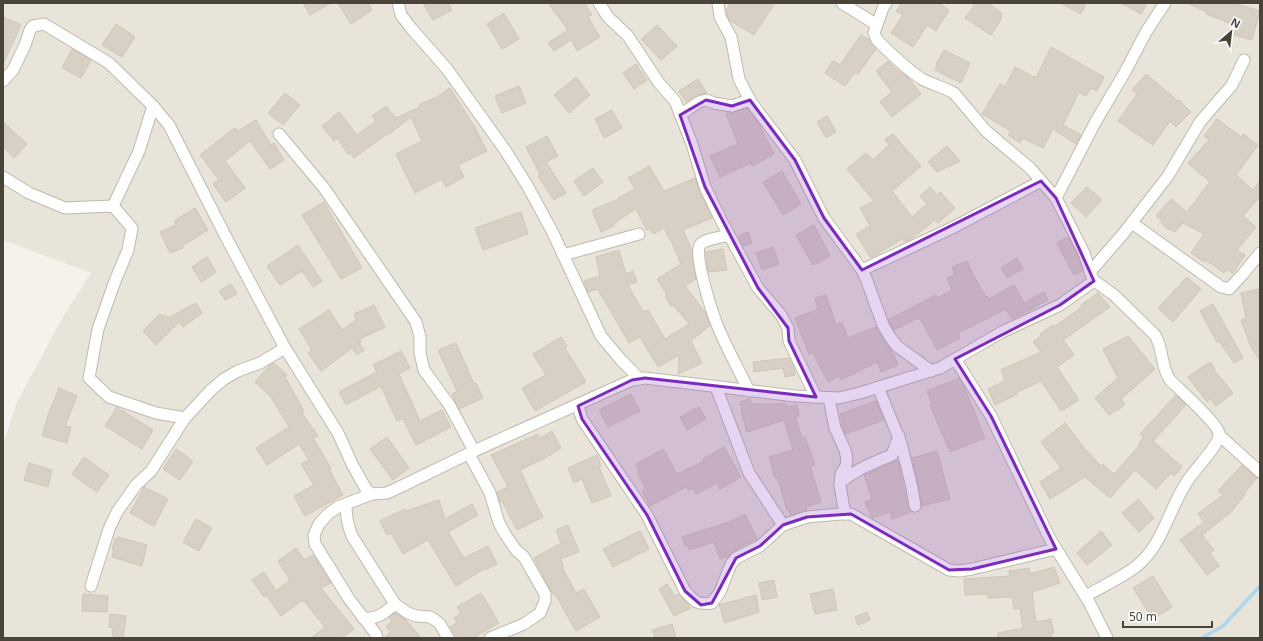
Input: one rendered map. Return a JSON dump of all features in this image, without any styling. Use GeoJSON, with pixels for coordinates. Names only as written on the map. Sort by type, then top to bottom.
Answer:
{"type":"FeatureCollection","features":[{"type":"Feature","properties":{"kind":"street"},"geometry":{"type":"LineString","coordinates":[[398,3],[401,15],[447,69],[505,150],[527,185],[563,255],[601,336],[621,360],[640,379]]}},
{"type":"Feature","properties":{"kind":"street"},"geometry":{"type":"LineString","coordinates":[[599,3],[608,17],[628,36],[659,82],[674,101],[692,144],[706,187],[728,235],[758,288],[785,321],[788,328],[789,341],[816,397]]}},
{"type":"Feature","properties":{"kind":"street"},"geometry":{"type":"LineString","coordinates":[[718,3],[718,12],[731,37],[740,79],[750,100],[794,160],[824,218],[862,270],[883,325],[890,337],[897,346],[930,371]]}},
{"type":"Feature","properties":{"kind":"street"},"geometry":{"type":"LineString","coordinates":[[842,3],[877,25]]}},
{"type":"Feature","properties":{"kind":"street"},"geometry":{"type":"LineString","coordinates":[[886,3],[874,33],[877,40],[920,78],[954,93],[986,131],[1030,168],[1056,198],[1084,253],[1092,277],[1114,295],[1155,335],[1160,343],[1165,373],[1170,380],[1206,416],[1220,435],[1260,472]]}},
{"type":"Feature","properties":{"kind":"street"},"geometry":{"type":"LineString","coordinates":[[1056,198],[1096,121],[1125,72],[1146,32],[1165,3]]}},
{"type":"Feature","properties":{"kind":"street"},"geometry":{"type":"LineString","coordinates":[[3,81],[13,70],[25,45],[30,30],[33,26],[44,24],[109,63],[153,106],[169,125],[285,348],[338,433],[352,464],[366,489],[372,494]]}},
{"type":"Feature","properties":{"kind":"street"},"geometry":{"type":"LineString","coordinates":[[377,638],[376,634],[341,587],[315,544],[314,535],[319,524],[328,514],[338,507],[372,494],[387,493],[632,380],[645,378],[749,391],[839,398],[930,371],[955,359],[1002,332],[1060,305],[1092,277],[1168,176],[1200,122],[1232,85],[1244,60]]}},
{"type":"Feature","properties":{"kind":"street"},"geometry":{"type":"LineString","coordinates":[[680,115],[699,102],[706,100],[732,106],[750,100]]}},
{"type":"Feature","properties":{"kind":"street"},"geometry":{"type":"LineString","coordinates":[[113,206],[139,151],[153,106]]}},
{"type":"Feature","properties":{"kind":"street"},"geometry":{"type":"LineString","coordinates":[[279,134],[324,188],[416,322],[420,337],[420,353],[424,370],[450,406],[490,493],[505,534],[516,550],[524,557],[545,594],[546,601],[540,613],[524,624],[490,638]]}},
{"type":"Feature","properties":{"kind":"street"},"geometry":{"type":"LineString","coordinates":[[3,177],[29,193],[65,208],[113,206]]}},
{"type":"Feature","properties":{"kind":"street"},"geometry":{"type":"LineString","coordinates":[[862,270],[954,227],[1040,181]]}},
{"type":"Feature","properties":{"kind":"street"},"geometry":{"type":"LineString","coordinates":[[113,206],[132,228],[128,250],[98,329],[89,378],[109,397],[156,413],[185,418]]}},
{"type":"Feature","properties":{"kind":"street"},"geometry":{"type":"LineString","coordinates":[[1132,223],[1221,287],[1228,289],[1243,274],[1260,253]]}},
{"type":"Feature","properties":{"kind":"street"},"geometry":{"type":"LineString","coordinates":[[563,255],[639,234]]}},
{"type":"Feature","properties":{"kind":"street"},"geometry":{"type":"LineString","coordinates":[[728,235],[705,241],[700,244],[698,256],[700,270],[718,327],[749,391]]}},
{"type":"Feature","properties":{"kind":"street"},"geometry":{"type":"LineString","coordinates":[[91,586],[109,529],[117,512],[136,485],[151,471],[185,418],[211,390],[224,379],[238,371],[260,363],[285,348]]}},
{"type":"Feature","properties":{"kind":"street"},"geometry":{"type":"LineString","coordinates":[[955,359],[991,416],[1050,540],[1086,596],[1107,638]]}},
{"type":"Feature","properties":{"kind":"street"},"geometry":{"type":"LineString","coordinates":[[716,387],[749,473],[783,525]]}},
{"type":"Feature","properties":{"kind":"street"},"geometry":{"type":"LineString","coordinates":[[878,387],[898,436],[912,488],[914,506]]}},
{"type":"Feature","properties":{"kind":"street"},"geometry":{"type":"LineString","coordinates":[[829,398],[835,428],[847,458],[846,466],[841,474],[840,483],[845,514]]}},
{"type":"Feature","properties":{"kind":"street"},"geometry":{"type":"LineString","coordinates":[[578,406],[582,418],[593,436],[647,515],[685,591],[694,601],[701,605],[712,603],[720,592],[731,564],[736,558],[760,546],[783,525],[807,517],[851,514],[949,570],[960,571],[972,569],[1056,549]]}},
{"type":"Feature","properties":{"kind":"street"},"geometry":{"type":"LineString","coordinates":[[1086,596],[1138,565],[1150,553],[1181,490],[1190,476],[1213,448],[1220,435]]}},
{"type":"Feature","properties":{"kind":"street"},"geometry":{"type":"LineString","coordinates":[[840,483],[860,468],[892,455],[898,436]]}},
{"type":"Feature","properties":{"kind":"street"},"geometry":{"type":"LineString","coordinates":[[346,505],[346,516],[352,536],[395,604],[408,613],[416,616],[430,617],[435,620],[440,624],[448,638]]}},
{"type":"Feature","properties":{"kind":"street"},"geometry":{"type":"LineString","coordinates":[[363,618],[373,618],[378,616],[395,604]]}},
{"type":"Feature","properties":{"kind":"highlighted area"},"geometry":{"type":"Polygon","coordinates":[[[706,100],[732,106],[750,100],[795,160],[824,218],[862,270],[1041,181],[1056,198],[1094,281],[1060,305],[955,359],[991,416],[1056,549],[972,569],[949,570],[851,514],[807,517],[783,525],[760,546],[736,558],[712,603],[701,605],[685,591],[647,515],[582,419],[578,406],[632,380],[645,378],[816,397],[789,341],[788,328],[758,288],[705,187],[680,115],[706,100]]]}},
{"type":"Feature","properties":{"kind":"shaded area"},"geometry":{"type":"Polygon","coordinates":[[[3,3],[1260,3],[1260,638],[3,638],[3,445],[17,402],[64,315],[91,273],[3,240],[3,3]]]}},
{"type":"Feature","properties":{"kind":"building"},"geometry":{"type":"Polygon","coordinates":[[[303,3],[331,3],[310,15],[303,3]]]}},
{"type":"Feature","properties":{"kind":"building"},"geometry":{"type":"Polygon","coordinates":[[[338,3],[368,3],[372,10],[351,24],[338,3]]]}},
{"type":"Feature","properties":{"kind":"building"},"geometry":{"type":"Polygon","coordinates":[[[423,3],[448,3],[452,10],[433,20],[423,3]]]}},
{"type":"Feature","properties":{"kind":"building"},"geometry":{"type":"Polygon","coordinates":[[[548,3],[584,3],[592,15],[588,17],[600,37],[577,51],[571,40],[554,51],[548,43],[568,30],[548,3]]]}},
{"type":"Feature","properties":{"kind":"building"},"geometry":{"type":"Polygon","coordinates":[[[731,3],[775,3],[754,35],[729,20],[726,10],[731,3]]]}},
{"type":"Feature","properties":{"kind":"building"},"geometry":{"type":"Polygon","coordinates":[[[902,3],[938,3],[949,10],[936,31],[927,25],[913,47],[891,33],[903,15],[896,11],[902,3]]]}},
{"type":"Feature","properties":{"kind":"building"},"geometry":{"type":"Polygon","coordinates":[[[976,3],[987,3],[1002,13],[1000,16],[1002,18],[991,35],[965,18],[976,3]]]}},
{"type":"Feature","properties":{"kind":"building"},"geometry":{"type":"Polygon","coordinates":[[[1060,3],[1086,3],[1081,14],[1060,3]]]}},
{"type":"Feature","properties":{"kind":"building"},"geometry":{"type":"Polygon","coordinates":[[[1121,3],[1147,3],[1141,14],[1121,3]]]}},
{"type":"Feature","properties":{"kind":"building"},"geometry":{"type":"Polygon","coordinates":[[[1187,3],[1233,3],[1260,11],[1252,40],[1234,35],[1237,26],[1206,14],[1207,12],[1187,3]]]}},
{"type":"Feature","properties":{"kind":"building"},"geometry":{"type":"Polygon","coordinates":[[[504,13],[519,39],[502,49],[487,24],[504,13]]]}},
{"type":"Feature","properties":{"kind":"building"},"geometry":{"type":"Polygon","coordinates":[[[3,17],[21,25],[3,64],[3,17]]]}},
{"type":"Feature","properties":{"kind":"building"},"geometry":{"type":"Polygon","coordinates":[[[116,24],[135,37],[122,57],[102,45],[116,24]]]}},
{"type":"Feature","properties":{"kind":"building"},"geometry":{"type":"Polygon","coordinates":[[[657,25],[677,46],[661,60],[641,39],[657,25]]]}},
{"type":"Feature","properties":{"kind":"building"},"geometry":{"type":"Polygon","coordinates":[[[861,35],[870,40],[876,49],[858,74],[854,73],[845,86],[825,73],[833,61],[840,65],[861,35]]]}},
{"type":"Feature","properties":{"kind":"building"},"geometry":{"type":"Polygon","coordinates":[[[1051,47],[1104,77],[1097,91],[1091,88],[1086,96],[1079,92],[1063,125],[1081,135],[1076,144],[1053,129],[1043,148],[1023,138],[1020,143],[1008,135],[1011,131],[982,114],[1000,84],[1005,87],[1015,67],[1036,78],[1051,47]]]}},
{"type":"Feature","properties":{"kind":"building"},"geometry":{"type":"Polygon","coordinates":[[[72,49],[91,60],[81,78],[62,68],[72,49]]]}},
{"type":"Feature","properties":{"kind":"building"},"geometry":{"type":"Polygon","coordinates":[[[944,50],[970,63],[961,83],[935,70],[936,64],[944,50]]]}},
{"type":"Feature","properties":{"kind":"building"},"geometry":{"type":"Polygon","coordinates":[[[888,61],[897,70],[907,76],[921,94],[892,117],[880,102],[892,92],[876,71],[888,61]]]}},
{"type":"Feature","properties":{"kind":"building"},"geometry":{"type":"Polygon","coordinates":[[[636,64],[647,80],[634,89],[623,73],[636,64]]]}},
{"type":"Feature","properties":{"kind":"building"},"geometry":{"type":"Polygon","coordinates":[[[1146,74],[1178,101],[1179,100],[1191,112],[1176,127],[1170,121],[1153,145],[1118,121],[1137,94],[1132,90],[1146,74]]]}},
{"type":"Feature","properties":{"kind":"building"},"geometry":{"type":"Polygon","coordinates":[[[576,77],[590,95],[569,113],[554,95],[576,77]]]}},
{"type":"Feature","properties":{"kind":"building"},"geometry":{"type":"Polygon","coordinates":[[[698,79],[707,93],[697,95],[686,102],[679,91],[698,79]]]}},
{"type":"Feature","properties":{"kind":"building"},"geometry":{"type":"Polygon","coordinates":[[[519,86],[526,103],[502,113],[495,96],[519,86]]]}},
{"type":"Feature","properties":{"kind":"building"},"geometry":{"type":"Polygon","coordinates":[[[450,88],[474,126],[487,151],[458,165],[464,177],[446,187],[442,179],[415,193],[396,154],[422,141],[411,117],[354,158],[350,153],[348,154],[337,138],[334,141],[322,126],[339,112],[357,135],[376,121],[372,116],[386,106],[396,118],[420,107],[419,105],[437,97],[450,88]]]}},
{"type":"Feature","properties":{"kind":"building"},"geometry":{"type":"Polygon","coordinates":[[[285,93],[300,105],[283,125],[268,113],[285,93]]]}},
{"type":"Feature","properties":{"kind":"building"},"geometry":{"type":"Polygon","coordinates":[[[747,108],[758,122],[774,154],[752,166],[751,163],[720,177],[710,156],[738,144],[726,114],[747,108]]]}},
{"type":"Feature","properties":{"kind":"building"},"geometry":{"type":"Polygon","coordinates":[[[612,110],[622,128],[604,138],[595,119],[612,110]]]}},
{"type":"Feature","properties":{"kind":"building"},"geometry":{"type":"Polygon","coordinates":[[[827,116],[836,132],[826,138],[817,122],[827,116]]]}},
{"type":"Feature","properties":{"kind":"building"},"geometry":{"type":"Polygon","coordinates":[[[1217,119],[1241,137],[1243,134],[1258,145],[1236,175],[1253,190],[1260,181],[1260,197],[1243,216],[1256,227],[1237,250],[1245,255],[1233,273],[1226,270],[1224,273],[1206,260],[1204,262],[1191,253],[1204,234],[1183,223],[1175,232],[1170,229],[1169,230],[1156,216],[1171,199],[1187,212],[1210,182],[1188,163],[1209,140],[1204,136],[1217,119]]]}},
{"type":"Feature","properties":{"kind":"building"},"geometry":{"type":"Polygon","coordinates":[[[256,120],[271,145],[274,143],[284,160],[270,169],[250,141],[225,161],[245,188],[226,202],[213,184],[219,180],[200,155],[235,128],[238,131],[256,120]]]}},
{"type":"Feature","properties":{"kind":"building"},"geometry":{"type":"Polygon","coordinates":[[[3,122],[27,144],[14,158],[3,147],[3,122]]]}},
{"type":"Feature","properties":{"kind":"building"},"geometry":{"type":"Polygon","coordinates":[[[893,134],[921,166],[892,191],[912,217],[927,204],[920,196],[930,187],[938,195],[940,192],[955,208],[938,223],[935,220],[911,239],[905,242],[902,239],[871,258],[856,234],[870,226],[860,208],[874,201],[847,169],[866,153],[873,160],[889,145],[885,139],[893,134]]]}},
{"type":"Feature","properties":{"kind":"building"},"geometry":{"type":"Polygon","coordinates":[[[547,136],[558,156],[546,162],[566,193],[554,200],[538,176],[540,174],[526,147],[547,136]]]}},
{"type":"Feature","properties":{"kind":"building"},"geometry":{"type":"Polygon","coordinates":[[[947,146],[960,161],[937,172],[928,162],[947,146]]]}},
{"type":"Feature","properties":{"kind":"building"},"geometry":{"type":"Polygon","coordinates":[[[649,166],[664,191],[695,178],[712,218],[683,230],[692,250],[696,279],[685,286],[706,313],[710,325],[691,341],[702,363],[678,374],[679,355],[658,367],[640,337],[629,343],[598,289],[588,292],[584,281],[600,276],[596,257],[619,250],[626,274],[633,271],[637,282],[628,285],[643,312],[648,310],[665,339],[689,324],[673,305],[671,306],[665,296],[667,294],[657,279],[681,264],[671,240],[664,228],[653,234],[650,228],[647,230],[636,209],[618,220],[613,224],[614,226],[601,232],[592,210],[619,199],[618,198],[635,189],[628,178],[649,166]]]}},
{"type":"Feature","properties":{"kind":"building"},"geometry":{"type":"Polygon","coordinates":[[[593,168],[603,182],[584,196],[574,181],[593,168]]]}},
{"type":"Feature","properties":{"kind":"building"},"geometry":{"type":"Polygon","coordinates":[[[782,171],[801,204],[783,215],[763,182],[782,171]]]}},
{"type":"Feature","properties":{"kind":"building"},"geometry":{"type":"Polygon","coordinates":[[[1087,187],[1102,200],[1086,217],[1071,203],[1087,187]]]}},
{"type":"Feature","properties":{"kind":"building"},"geometry":{"type":"Polygon","coordinates":[[[324,202],[362,268],[341,279],[302,215],[324,202]]]}},
{"type":"Feature","properties":{"kind":"building"},"geometry":{"type":"Polygon","coordinates":[[[195,208],[208,230],[182,246],[183,248],[170,253],[160,232],[176,225],[174,221],[195,208]]]}},
{"type":"Feature","properties":{"kind":"building"},"geometry":{"type":"Polygon","coordinates":[[[521,212],[528,234],[483,250],[475,228],[521,212]]]}},
{"type":"Feature","properties":{"kind":"building"},"geometry":{"type":"Polygon","coordinates":[[[814,225],[830,256],[813,265],[796,235],[814,225]]]}},
{"type":"Feature","properties":{"kind":"building"},"geometry":{"type":"Polygon","coordinates":[[[748,232],[752,243],[743,246],[739,236],[748,232]]]}},
{"type":"Feature","properties":{"kind":"building"},"geometry":{"type":"Polygon","coordinates":[[[1068,237],[1078,256],[1083,271],[1074,275],[1057,243],[1068,237]]]}},
{"type":"Feature","properties":{"kind":"building"},"geometry":{"type":"Polygon","coordinates":[[[298,245],[322,281],[313,287],[302,271],[280,285],[267,266],[298,245]]]}},
{"type":"Feature","properties":{"kind":"building"},"geometry":{"type":"Polygon","coordinates":[[[773,247],[779,264],[762,270],[756,253],[773,247]]]}},
{"type":"Feature","properties":{"kind":"building"},"geometry":{"type":"Polygon","coordinates":[[[723,249],[727,270],[708,272],[706,252],[723,249]]]}},
{"type":"Feature","properties":{"kind":"building"},"geometry":{"type":"Polygon","coordinates":[[[207,257],[216,272],[201,282],[192,267],[207,257]]]}},
{"type":"Feature","properties":{"kind":"building"},"geometry":{"type":"Polygon","coordinates":[[[1017,258],[1023,269],[1007,278],[1001,268],[1017,258]]]}},
{"type":"Feature","properties":{"kind":"building"},"geometry":{"type":"Polygon","coordinates":[[[967,261],[986,297],[987,296],[989,299],[1014,285],[1024,303],[1044,292],[1048,300],[1012,319],[1006,309],[958,333],[960,338],[937,350],[921,320],[918,318],[894,330],[888,320],[936,295],[937,298],[952,290],[947,278],[955,274],[952,267],[967,261]]]}},
{"type":"Feature","properties":{"kind":"building"},"geometry":{"type":"Polygon","coordinates":[[[1187,277],[1201,289],[1173,322],[1158,308],[1187,277]]]}},
{"type":"Feature","properties":{"kind":"building"},"geometry":{"type":"Polygon","coordinates":[[[231,284],[237,294],[225,300],[219,291],[231,284]]]}},
{"type":"Feature","properties":{"kind":"building"},"geometry":{"type":"Polygon","coordinates":[[[1260,289],[1260,361],[1251,347],[1241,320],[1246,318],[1241,293],[1260,289]]]}},
{"type":"Feature","properties":{"kind":"building"},"geometry":{"type":"Polygon","coordinates":[[[1098,293],[1110,307],[1063,340],[1074,355],[1057,367],[1079,400],[1061,411],[1041,381],[1017,392],[1018,394],[995,405],[988,389],[1005,381],[1001,370],[1041,352],[1033,342],[1041,336],[1040,334],[1053,325],[1054,327],[1082,307],[1081,305],[1098,293]]]}},
{"type":"Feature","properties":{"kind":"building"},"geometry":{"type":"Polygon","coordinates":[[[826,295],[836,325],[842,323],[848,338],[876,327],[892,351],[898,365],[881,372],[877,362],[841,380],[839,376],[828,382],[813,353],[809,354],[795,318],[818,309],[815,298],[826,295]]]}},
{"type":"Feature","properties":{"kind":"building"},"geometry":{"type":"Polygon","coordinates":[[[196,303],[202,313],[183,327],[179,322],[156,345],[143,331],[160,314],[163,316],[165,315],[168,318],[196,303]]]}},
{"type":"Feature","properties":{"kind":"building"},"geometry":{"type":"Polygon","coordinates":[[[1213,304],[1243,358],[1234,363],[1219,341],[1217,342],[1200,311],[1213,304]]]}},
{"type":"Feature","properties":{"kind":"building"},"geometry":{"type":"Polygon","coordinates":[[[374,305],[385,327],[360,339],[361,342],[359,343],[364,350],[357,355],[352,348],[321,371],[308,353],[312,350],[299,329],[329,310],[342,330],[356,320],[354,314],[374,305]]]}},
{"type":"Feature","properties":{"kind":"building"},"geometry":{"type":"Polygon","coordinates":[[[1128,336],[1155,369],[1121,399],[1125,404],[1117,411],[1116,410],[1109,415],[1095,398],[1118,378],[1103,349],[1128,336]]]}},
{"type":"Feature","properties":{"kind":"building"},"geometry":{"type":"Polygon","coordinates":[[[561,337],[567,346],[565,348],[586,382],[535,411],[522,388],[546,375],[533,354],[561,337]]]}},
{"type":"Feature","properties":{"kind":"building"},"geometry":{"type":"Polygon","coordinates":[[[456,343],[474,384],[476,383],[483,398],[459,409],[452,394],[457,391],[438,350],[456,343]]]}},
{"type":"Feature","properties":{"kind":"building"},"geometry":{"type":"Polygon","coordinates":[[[401,351],[410,368],[399,374],[420,421],[442,410],[451,427],[416,445],[403,419],[397,421],[381,386],[346,405],[339,392],[377,372],[373,365],[401,351]]]}},
{"type":"Feature","properties":{"kind":"building"},"geometry":{"type":"Polygon","coordinates":[[[789,358],[794,367],[795,375],[785,377],[783,368],[754,372],[753,362],[789,358]]]}},
{"type":"Feature","properties":{"kind":"building"},"geometry":{"type":"Polygon","coordinates":[[[1210,362],[1215,369],[1214,370],[1233,393],[1216,406],[1210,399],[1207,402],[1188,377],[1210,362]]]}},
{"type":"Feature","properties":{"kind":"building"},"geometry":{"type":"Polygon","coordinates":[[[274,363],[287,375],[285,377],[304,411],[302,413],[318,436],[313,438],[331,468],[329,469],[343,495],[305,516],[294,496],[314,485],[301,464],[309,460],[299,444],[267,465],[256,448],[289,427],[271,397],[255,382],[269,366],[274,363]]]}},
{"type":"Feature","properties":{"kind":"building"},"geometry":{"type":"Polygon","coordinates":[[[959,378],[963,384],[985,438],[950,452],[930,405],[932,404],[927,391],[959,378]]]}},
{"type":"Feature","properties":{"kind":"building"},"geometry":{"type":"Polygon","coordinates":[[[59,388],[77,396],[65,426],[71,427],[67,443],[42,436],[48,415],[59,388]]]}},
{"type":"Feature","properties":{"kind":"building"},"geometry":{"type":"Polygon","coordinates":[[[631,394],[640,411],[608,427],[599,410],[631,394]]]}},
{"type":"Feature","properties":{"kind":"building"},"geometry":{"type":"Polygon","coordinates":[[[1176,395],[1186,405],[1153,441],[1182,467],[1174,476],[1171,473],[1156,489],[1135,470],[1110,498],[1085,477],[1050,499],[1040,482],[1061,468],[1041,442],[1065,423],[1085,449],[1101,466],[1103,464],[1114,474],[1140,445],[1138,444],[1144,437],[1140,434],[1176,395]]]}},
{"type":"Feature","properties":{"kind":"building"},"geometry":{"type":"Polygon","coordinates":[[[750,399],[752,404],[787,404],[786,407],[797,405],[799,416],[795,417],[802,438],[805,437],[815,465],[810,466],[821,502],[806,507],[807,510],[790,515],[789,510],[787,510],[777,477],[775,478],[769,457],[793,450],[784,420],[747,432],[740,402],[750,399]]]}},
{"type":"Feature","properties":{"kind":"building"},"geometry":{"type":"Polygon","coordinates":[[[876,401],[884,420],[845,434],[840,414],[876,401]]]}},
{"type":"Feature","properties":{"kind":"building"},"geometry":{"type":"Polygon","coordinates":[[[117,407],[153,430],[142,449],[105,426],[117,407]]]}},
{"type":"Feature","properties":{"kind":"building"},"geometry":{"type":"Polygon","coordinates":[[[699,407],[706,419],[687,430],[680,417],[699,407]]]}},
{"type":"Feature","properties":{"kind":"building"},"geometry":{"type":"Polygon","coordinates":[[[552,431],[561,448],[545,458],[520,470],[543,517],[517,530],[502,501],[500,502],[497,492],[508,487],[491,455],[538,434],[540,438],[552,431]]]}},
{"type":"Feature","properties":{"kind":"building"},"geometry":{"type":"Polygon","coordinates":[[[387,437],[409,468],[393,480],[370,449],[387,437]]]}},
{"type":"Feature","properties":{"kind":"building"},"geometry":{"type":"Polygon","coordinates":[[[724,447],[741,477],[720,489],[717,483],[696,494],[693,488],[688,490],[686,487],[650,506],[642,491],[646,489],[637,472],[639,470],[636,464],[663,449],[677,474],[704,461],[703,459],[724,447]]]}},
{"type":"Feature","properties":{"kind":"building"},"geometry":{"type":"Polygon","coordinates":[[[176,449],[193,461],[180,480],[163,469],[176,449]]]}},
{"type":"Feature","properties":{"kind":"building"},"geometry":{"type":"Polygon","coordinates":[[[937,451],[950,499],[922,506],[912,458],[937,451]]]}},
{"type":"Feature","properties":{"kind":"building"},"geometry":{"type":"Polygon","coordinates":[[[597,455],[601,466],[599,467],[611,496],[592,503],[582,479],[574,483],[568,468],[597,455]]]}},
{"type":"Feature","properties":{"kind":"building"},"geometry":{"type":"Polygon","coordinates":[[[84,457],[109,475],[97,492],[72,474],[84,457]]]}},
{"type":"Feature","properties":{"kind":"building"},"geometry":{"type":"Polygon","coordinates":[[[898,461],[908,507],[911,512],[892,519],[890,512],[872,518],[865,502],[872,499],[864,475],[898,461]]]}},
{"type":"Feature","properties":{"kind":"building"},"geometry":{"type":"Polygon","coordinates":[[[29,463],[52,470],[48,487],[24,480],[29,463]]]}},
{"type":"Feature","properties":{"kind":"building"},"geometry":{"type":"Polygon","coordinates":[[[1242,465],[1257,478],[1230,513],[1202,535],[1214,550],[1210,553],[1219,566],[1207,575],[1180,540],[1204,522],[1198,514],[1223,495],[1218,491],[1242,465]]]}},
{"type":"Feature","properties":{"kind":"building"},"geometry":{"type":"Polygon","coordinates":[[[144,487],[168,499],[154,526],[130,513],[144,487]]]}},
{"type":"Feature","properties":{"kind":"building"},"geometry":{"type":"Polygon","coordinates":[[[1138,499],[1154,518],[1139,532],[1122,513],[1138,499]]]}},
{"type":"Feature","properties":{"kind":"building"},"geometry":{"type":"Polygon","coordinates":[[[439,500],[445,519],[472,504],[478,515],[448,532],[464,558],[488,546],[497,564],[485,570],[484,569],[456,586],[428,540],[403,554],[391,533],[387,535],[380,521],[405,509],[406,511],[439,500]]]}},
{"type":"Feature","properties":{"kind":"building"},"geometry":{"type":"Polygon","coordinates":[[[745,514],[757,539],[738,548],[729,556],[720,559],[714,542],[689,550],[688,546],[685,546],[682,537],[725,524],[745,514]]]}},
{"type":"Feature","properties":{"kind":"building"},"geometry":{"type":"Polygon","coordinates":[[[196,519],[212,528],[199,551],[183,542],[196,519]]]}},
{"type":"Feature","properties":{"kind":"building"},"geometry":{"type":"Polygon","coordinates":[[[568,525],[579,552],[560,559],[564,566],[562,567],[576,593],[584,589],[600,617],[576,631],[555,594],[553,594],[534,558],[561,543],[556,530],[568,525]]]}},
{"type":"Feature","properties":{"kind":"building"},"geometry":{"type":"Polygon","coordinates":[[[640,531],[649,549],[613,567],[603,549],[640,531]]]}},
{"type":"Feature","properties":{"kind":"building"},"geometry":{"type":"Polygon","coordinates":[[[1101,531],[1112,545],[1087,565],[1077,553],[1101,531]]]}},
{"type":"Feature","properties":{"kind":"building"},"geometry":{"type":"Polygon","coordinates":[[[118,537],[147,545],[142,566],[112,557],[115,539],[117,540],[118,537]]]}},
{"type":"Feature","properties":{"kind":"building"},"geometry":{"type":"Polygon","coordinates":[[[296,548],[304,560],[313,555],[331,583],[321,588],[354,629],[342,638],[311,638],[325,627],[303,600],[281,616],[266,595],[264,597],[252,580],[264,572],[276,591],[290,580],[278,561],[296,548]]]}},
{"type":"Feature","properties":{"kind":"building"},"geometry":{"type":"Polygon","coordinates":[[[1054,567],[1060,583],[1032,592],[1036,622],[1051,619],[1054,633],[1051,633],[1052,638],[998,638],[998,633],[1023,628],[1020,608],[1014,609],[1012,597],[988,598],[988,594],[965,595],[964,579],[1010,576],[1009,571],[1029,568],[1030,574],[1054,567]]]}},
{"type":"Feature","properties":{"kind":"building"},"geometry":{"type":"Polygon","coordinates":[[[1153,576],[1172,607],[1153,619],[1133,588],[1153,576]]]}},
{"type":"Feature","properties":{"kind":"building"},"geometry":{"type":"Polygon","coordinates":[[[774,580],[777,597],[762,600],[759,583],[774,580]]]}},
{"type":"Feature","properties":{"kind":"building"},"geometry":{"type":"Polygon","coordinates":[[[667,584],[675,596],[679,594],[691,608],[674,616],[659,589],[667,584]]]}},
{"type":"Feature","properties":{"kind":"building"},"geometry":{"type":"Polygon","coordinates":[[[833,589],[837,610],[815,614],[810,594],[833,589]]]}},
{"type":"Feature","properties":{"kind":"building"},"geometry":{"type":"Polygon","coordinates":[[[481,593],[499,623],[473,638],[457,638],[450,627],[457,623],[454,618],[461,613],[457,607],[481,593]]]}},
{"type":"Feature","properties":{"kind":"building"},"geometry":{"type":"Polygon","coordinates":[[[83,594],[108,596],[107,612],[82,611],[83,594]]]}},
{"type":"Feature","properties":{"kind":"building"},"geometry":{"type":"Polygon","coordinates":[[[756,595],[759,612],[725,623],[719,605],[756,595]]]}},
{"type":"Feature","properties":{"kind":"building"},"geometry":{"type":"Polygon","coordinates":[[[867,612],[870,620],[858,625],[855,617],[867,612]]]}},
{"type":"Feature","properties":{"kind":"building"},"geometry":{"type":"Polygon","coordinates":[[[395,613],[405,619],[421,638],[384,638],[391,632],[386,627],[392,621],[389,617],[395,613]]]}},
{"type":"Feature","properties":{"kind":"building"},"geometry":{"type":"Polygon","coordinates":[[[110,614],[126,616],[123,638],[112,638],[113,628],[109,627],[110,614]]]}},
{"type":"Feature","properties":{"kind":"building"},"geometry":{"type":"Polygon","coordinates":[[[672,624],[676,638],[655,638],[652,630],[672,624]]]}},
{"type":"Feature","properties":{"kind":"waterway"},"geometry":{"type":"LineString","coordinates":[[1202,638],[1223,626],[1260,586]]}}]}
